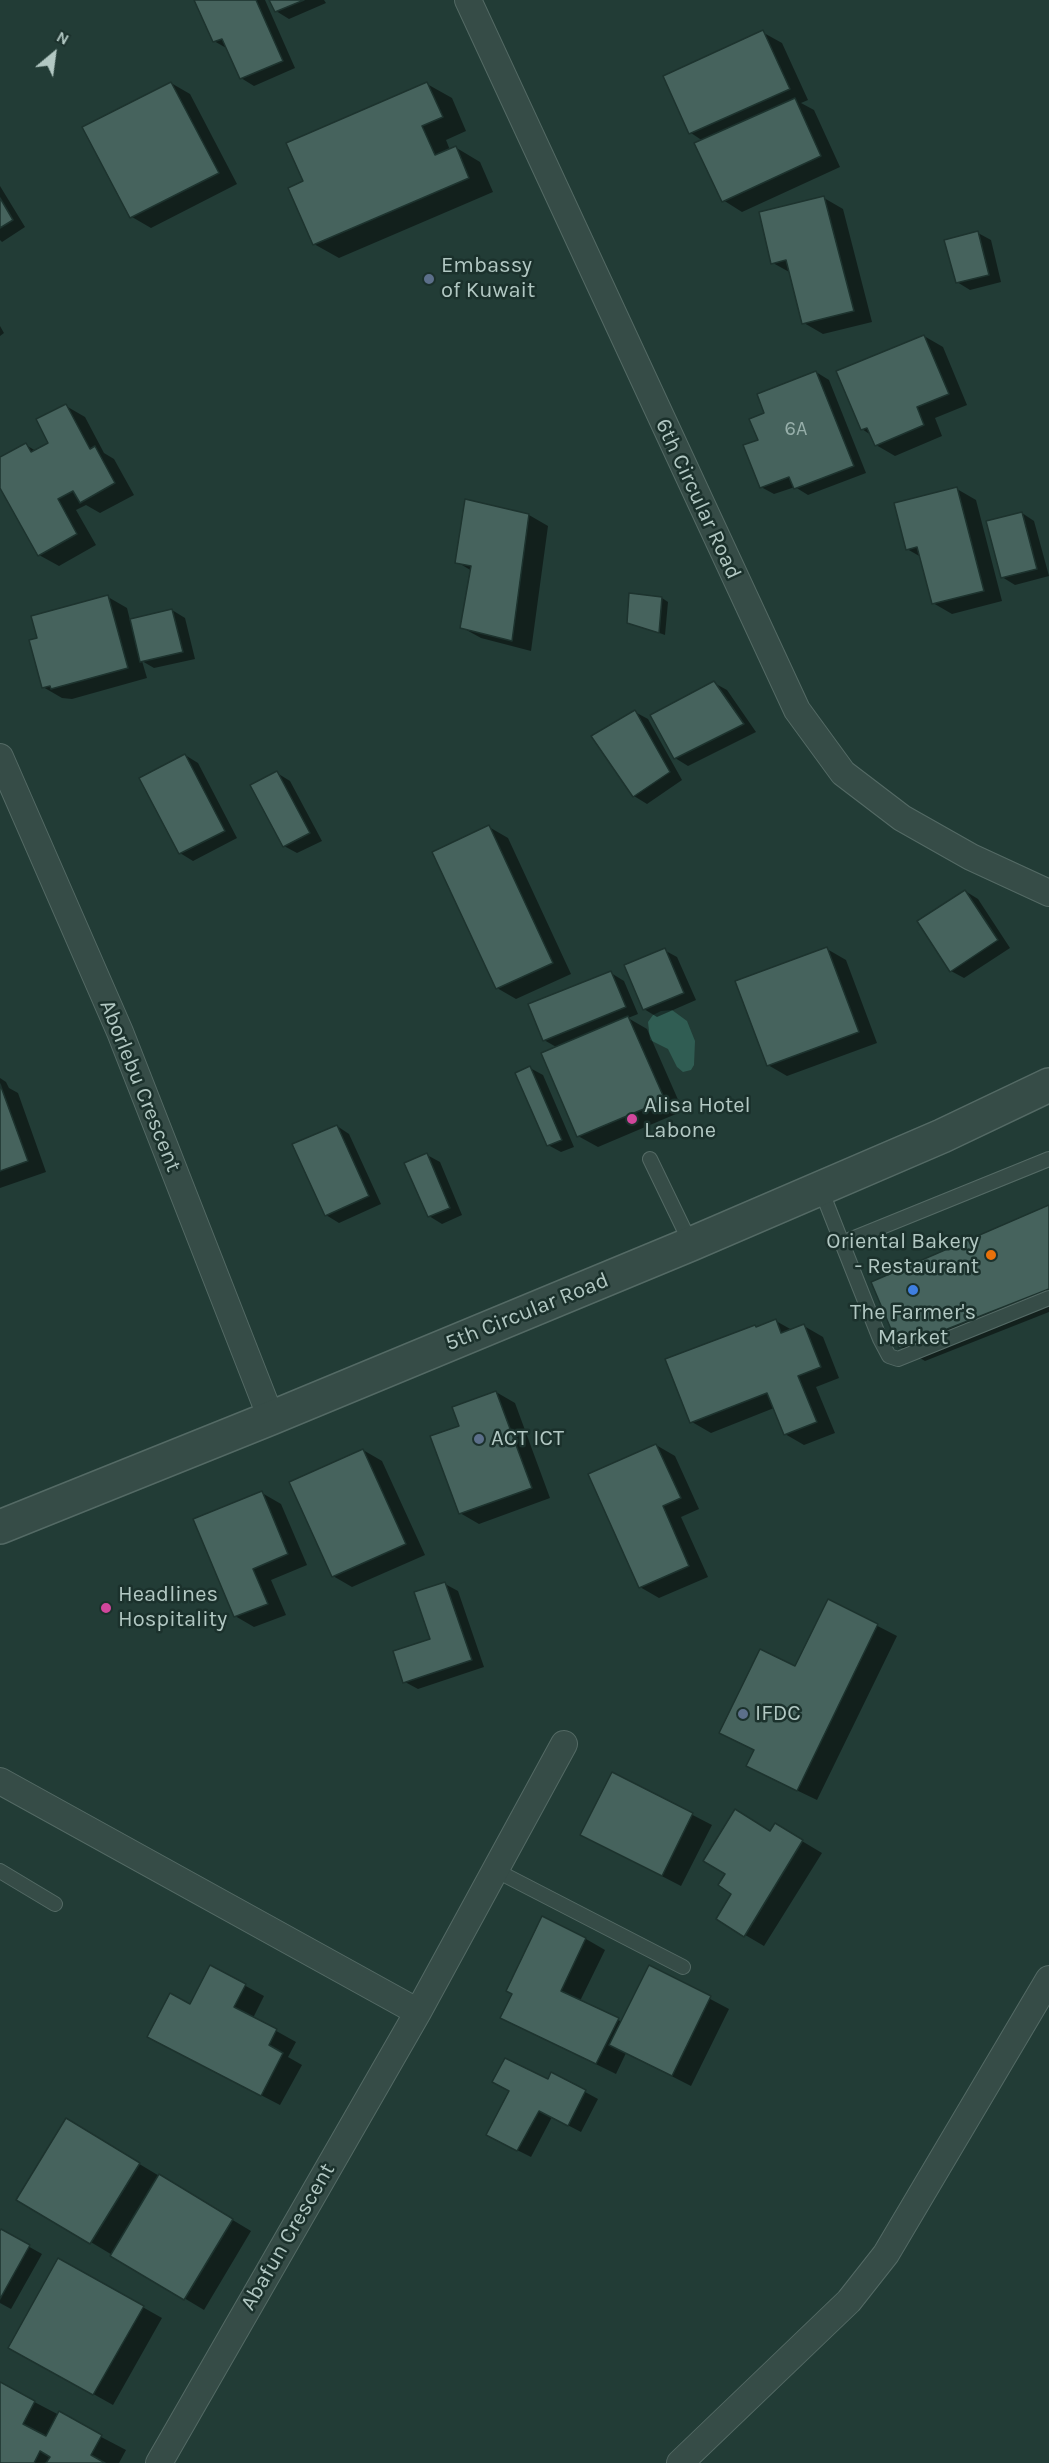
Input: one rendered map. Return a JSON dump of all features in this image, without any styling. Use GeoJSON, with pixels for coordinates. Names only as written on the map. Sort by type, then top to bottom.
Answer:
{"type":"FeatureCollection","features":[{"type":"Feature","properties":{"kind":"street","name":"6th Circular Road"},"geometry":{"type":"LineString","coordinates":[[468,0],[797,710],[843,773],[902,818],[971,857],[1049,893]]}},
{"type":"Feature","properties":{"kind":"street","name":"Aborlebu Crescent"},"geometry":{"type":"LineString","coordinates":[[0,757],[120,1032],[271,1418]]}},
{"type":"Feature","properties":{"kind":"street","name":"5th Circular Road"},"geometry":{"type":"LineString","coordinates":[[0,1527],[271,1418],[691,1244],[942,1136],[1049,1085]]}},
{"type":"Feature","properties":{"kind":"street","name":"Abafun Crescent"},"geometry":{"type":"LineString","coordinates":[[159,2463],[418,2012],[564,1743]]}},
{"type":"Feature","properties":{"kind":"street"},"geometry":{"type":"LineString","coordinates":[[0,1781],[418,2012]]}},
{"type":"Feature","properties":{"kind":"street"},"geometry":{"type":"LineString","coordinates":[[680,2463],[849,2301],[886,2254],[1049,1979]]}},
{"type":"Feature","properties":{"kind":"lane"},"geometry":{"type":"LineString","coordinates":[[650,1159],[691,1244]]}},
{"type":"Feature","properties":{"kind":"lane"},"geometry":{"type":"LineString","coordinates":[[842,1243],[1049,1159]]}},
{"type":"Feature","properties":{"kind":"lane"},"geometry":{"type":"LineString","coordinates":[[820,1187],[880,1339],[889,1356],[898,1359],[1049,1298]]}},
{"type":"Feature","properties":{"kind":"lane"},"geometry":{"type":"LineString","coordinates":[[495,1870],[683,1966]]}},
{"type":"Feature","properties":{"kind":"lane"},"geometry":{"type":"LineString","coordinates":[[0,1871],[55,1904]]}},
{"type":"Feature","properties":{"kind":"shaded area"},"geometry":{"type":"Polygon","coordinates":[[[672,1010],[687,1021],[695,1041],[694,1065],[691,1070],[683,1072],[677,1067],[668,1049],[650,1040],[648,1022],[653,1015],[661,1011],[672,1010]]]}},
{"type":"Feature","properties":{"kind":"building"},"geometry":{"type":"Polygon","coordinates":[[[194,0],[256,0],[283,61],[240,79],[222,39],[213,42],[194,0]]]}},
{"type":"Feature","properties":{"kind":"building"},"geometry":{"type":"Polygon","coordinates":[[[269,0],[304,0],[275,12],[269,0]]]}},
{"type":"Feature","properties":{"kind":"building"},"geometry":{"type":"Polygon","coordinates":[[[763,30],[790,89],[689,134],[663,76],[763,30]]]}},
{"type":"Feature","properties":{"kind":"building"},"geometry":{"type":"Polygon","coordinates":[[[171,82],[219,173],[130,218],[82,127],[171,82]]]}},
{"type":"Feature","properties":{"kind":"building"},"geometry":{"type":"Polygon","coordinates":[[[427,82],[443,117],[422,126],[435,155],[456,146],[469,178],[313,245],[288,188],[303,181],[286,143],[427,82]]]}},
{"type":"Feature","properties":{"kind":"building"},"geometry":{"type":"Polygon","coordinates":[[[795,98],[821,156],[722,202],[694,143],[795,98]]]}},
{"type":"Feature","properties":{"kind":"building"},"geometry":{"type":"Polygon","coordinates":[[[824,196],[854,311],[802,324],[786,260],[771,264],[759,212],[824,196]]]}},
{"type":"Feature","properties":{"kind":"building"},"geometry":{"type":"Polygon","coordinates":[[[0,198],[13,220],[0,228],[0,198]]]}},
{"type":"Feature","properties":{"kind":"building"},"geometry":{"type":"Polygon","coordinates":[[[978,231],[989,275],[956,283],[944,240],[978,231]]]}},
{"type":"Feature","properties":{"kind":"building"},"geometry":{"type":"Polygon","coordinates":[[[924,335],[949,394],[917,407],[924,425],[875,446],[867,428],[861,430],[836,371],[924,335]]]}},
{"type":"Feature","properties":{"kind":"building"},"geometry":{"type":"Polygon","coordinates":[[[816,371],[854,466],[794,489],[789,477],[760,488],[743,445],[758,440],[749,419],[764,413],[757,394],[816,371]]]}},
{"type":"Feature","properties":{"kind":"building"},"geometry":{"type":"Polygon","coordinates":[[[66,404],[90,449],[95,446],[115,483],[80,503],[73,491],[58,499],[77,534],[38,556],[0,488],[0,457],[26,443],[31,452],[48,443],[36,419],[66,404]]]}},
{"type":"Feature","properties":{"kind":"building"},"geometry":{"type":"Polygon","coordinates":[[[957,487],[984,591],[932,604],[917,547],[906,550],[894,503],[957,487]]]}},
{"type":"Feature","properties":{"kind":"building"},"geometry":{"type":"Polygon","coordinates":[[[465,499],[529,514],[512,641],[460,628],[471,566],[455,563],[465,499]]]}},
{"type":"Feature","properties":{"kind":"building"},"geometry":{"type":"Polygon","coordinates":[[[1022,512],[1037,569],[1001,578],[986,521],[1022,512]]]}},
{"type":"Feature","properties":{"kind":"building"},"geometry":{"type":"Polygon","coordinates":[[[629,593],[662,597],[659,633],[627,623],[629,593]]]}},
{"type":"Feature","properties":{"kind":"building"},"geometry":{"type":"Polygon","coordinates":[[[108,595],[128,668],[51,689],[50,686],[42,688],[29,640],[37,638],[31,616],[108,595]]]}},
{"type":"Feature","properties":{"kind":"building"},"geometry":{"type":"Polygon","coordinates":[[[172,609],[183,652],[140,662],[130,619],[172,609]]]}},
{"type":"Feature","properties":{"kind":"building"},"geometry":{"type":"Polygon","coordinates":[[[714,681],[744,724],[674,759],[650,715],[714,681]]]}},
{"type":"Feature","properties":{"kind":"building"},"geometry":{"type":"Polygon","coordinates":[[[635,710],[670,772],[633,797],[591,736],[635,710]]]}},
{"type":"Feature","properties":{"kind":"building"},"geometry":{"type":"Polygon","coordinates":[[[185,754],[225,831],[179,854],[139,778],[185,754]]]}},
{"type":"Feature","properties":{"kind":"building"},"geometry":{"type":"Polygon","coordinates":[[[277,771],[310,833],[283,847],[250,785],[277,771]]]}},
{"type":"Feature","properties":{"kind":"building"},"geometry":{"type":"Polygon","coordinates":[[[489,825],[553,963],[496,989],[432,852],[489,825]]]}},
{"type":"Feature","properties":{"kind":"building"},"geometry":{"type":"Polygon","coordinates":[[[965,890],[998,940],[950,972],[917,921],[965,890]]]}},
{"type":"Feature","properties":{"kind":"building"},"geometry":{"type":"Polygon","coordinates":[[[827,947],[859,1032],[767,1066],[735,981],[827,947]]]}},
{"type":"Feature","properties":{"kind":"building"},"geometry":{"type":"Polygon","coordinates":[[[665,948],[684,993],[643,1010],[624,965],[665,948]]]}},
{"type":"Feature","properties":{"kind":"building"},"geometry":{"type":"Polygon","coordinates":[[[611,971],[626,1007],[543,1041],[528,1004],[611,971]]]}},
{"type":"Feature","properties":{"kind":"building"},"geometry":{"type":"Polygon","coordinates":[[[628,1016],[665,1100],[577,1137],[541,1053],[628,1016]]]}},
{"type":"Feature","properties":{"kind":"building"},"geometry":{"type":"Polygon","coordinates":[[[530,1066],[562,1140],[547,1146],[515,1073],[530,1066]]]}},
{"type":"Feature","properties":{"kind":"building"},"geometry":{"type":"Polygon","coordinates":[[[0,1084],[28,1161],[0,1171],[0,1084]]]}},
{"type":"Feature","properties":{"kind":"building"},"geometry":{"type":"Polygon","coordinates":[[[337,1125],[369,1196],[325,1216],[292,1144],[337,1125]]]}},
{"type":"Feature","properties":{"kind":"building"},"geometry":{"type":"Polygon","coordinates":[[[427,1153],[450,1208],[428,1217],[404,1163],[427,1153]]]}},
{"type":"Feature","properties":{"kind":"building"},"geometry":{"type":"Polygon","coordinates":[[[1049,1205],[1049,1289],[899,1348],[871,1282],[1049,1205]]]}},
{"type":"Feature","properties":{"kind":"building"},"geometry":{"type":"Polygon","coordinates":[[[776,1319],[781,1333],[804,1324],[821,1367],[798,1376],[817,1422],[784,1435],[767,1393],[690,1423],[665,1359],[776,1319]]]}},
{"type":"Feature","properties":{"kind":"building"},"geometry":{"type":"Polygon","coordinates":[[[496,1391],[532,1488],[459,1514],[430,1436],[459,1426],[452,1407],[496,1391]]]}},
{"type":"Feature","properties":{"kind":"building"},"geometry":{"type":"Polygon","coordinates":[[[656,1444],[681,1498],[663,1506],[689,1566],[639,1588],[588,1474],[656,1444]]]}},
{"type":"Feature","properties":{"kind":"building"},"geometry":{"type":"Polygon","coordinates":[[[363,1449],[406,1544],[332,1577],[289,1482],[363,1449]]]}},
{"type":"Feature","properties":{"kind":"building"},"geometry":{"type":"Polygon","coordinates":[[[262,1491],[288,1554],[253,1569],[268,1604],[234,1617],[193,1519],[262,1491]]]}},
{"type":"Feature","properties":{"kind":"building"},"geometry":{"type":"Polygon","coordinates":[[[445,1582],[472,1660],[403,1683],[393,1651],[430,1639],[414,1592],[445,1582]]]}},
{"type":"Feature","properties":{"kind":"building"},"geometry":{"type":"Polygon","coordinates":[[[828,1599],[878,1624],[797,1791],[746,1766],[754,1750],[719,1733],[760,1649],[795,1666],[828,1599]]]}},
{"type":"Feature","properties":{"kind":"building"},"geometry":{"type":"Polygon","coordinates":[[[612,1772],[693,1813],[662,1876],[580,1835],[612,1772]]]}},
{"type":"Feature","properties":{"kind":"building"},"geometry":{"type":"Polygon","coordinates":[[[735,1809],[770,1831],[775,1823],[803,1840],[744,1937],[716,1919],[731,1894],[718,1885],[725,1874],[703,1861],[735,1809]]]}},
{"type":"Feature","properties":{"kind":"building"},"geometry":{"type":"Polygon","coordinates":[[[542,1916],[586,1938],[561,1991],[619,2018],[596,2064],[500,2018],[512,1994],[506,1991],[542,1916]]]}},
{"type":"Feature","properties":{"kind":"building"},"geometry":{"type":"Polygon","coordinates":[[[210,1965],[246,1984],[234,2007],[277,2029],[269,2045],[283,2053],[261,2096],[147,2037],[170,1993],[190,2004],[210,1965]]]}},
{"type":"Feature","properties":{"kind":"building"},"geometry":{"type":"Polygon","coordinates":[[[649,1965],[711,1996],[672,2076],[609,2045],[649,1965]]]}},
{"type":"Feature","properties":{"kind":"building"},"geometry":{"type":"Polygon","coordinates":[[[505,2058],[548,2079],[551,2072],[586,2090],[568,2126],[539,2111],[517,2151],[486,2135],[509,2091],[492,2082],[505,2058]]]}},
{"type":"Feature","properties":{"kind":"building"},"geometry":{"type":"Polygon","coordinates":[[[66,2118],[140,2163],[90,2244],[16,2200],[66,2118]]]}},
{"type":"Feature","properties":{"kind":"building"},"geometry":{"type":"Polygon","coordinates":[[[159,2174],[233,2219],[184,2300],[110,2256],[159,2174]]]}},
{"type":"Feature","properties":{"kind":"building"},"geometry":{"type":"Polygon","coordinates":[[[1,2229],[30,2245],[0,2299],[0,2231],[1,2229]]]}},
{"type":"Feature","properties":{"kind":"building"},"geometry":{"type":"Polygon","coordinates":[[[58,2258],[144,2306],[93,2395],[8,2348],[58,2258]]]}},
{"type":"Feature","properties":{"kind":"building"},"geometry":{"type":"Polygon","coordinates":[[[0,2382],[35,2401],[23,2424],[46,2436],[59,2411],[102,2435],[91,2455],[105,2463],[46,2463],[50,2457],[40,2451],[34,2463],[0,2463],[0,2382]]]}},
{"type":"Feature","properties":{"kind":"place","name":"Embassy of Kuwait"},"geometry":{"type":"Point","coordinates":[429,279]}},
{"type":"Feature","properties":{"kind":"place","name":"Alisa Hotel Labone"},"geometry":{"type":"Point","coordinates":[632,1119]}},
{"type":"Feature","properties":{"kind":"place","name":"Oriental Bakery - Restaurant"},"geometry":{"type":"Point","coordinates":[991,1255]}},
{"type":"Feature","properties":{"kind":"place","name":"The Farmer's Market"},"geometry":{"type":"Point","coordinates":[913,1290]}},
{"type":"Feature","properties":{"kind":"place","name":"ACT ICT"},"geometry":{"type":"Point","coordinates":[479,1439]}},
{"type":"Feature","properties":{"kind":"place","name":"Headlines Hospitality"},"geometry":{"type":"Point","coordinates":[106,1608]}},
{"type":"Feature","properties":{"kind":"place","name":"IFDC"},"geometry":{"type":"Point","coordinates":[743,1714]}}]}
